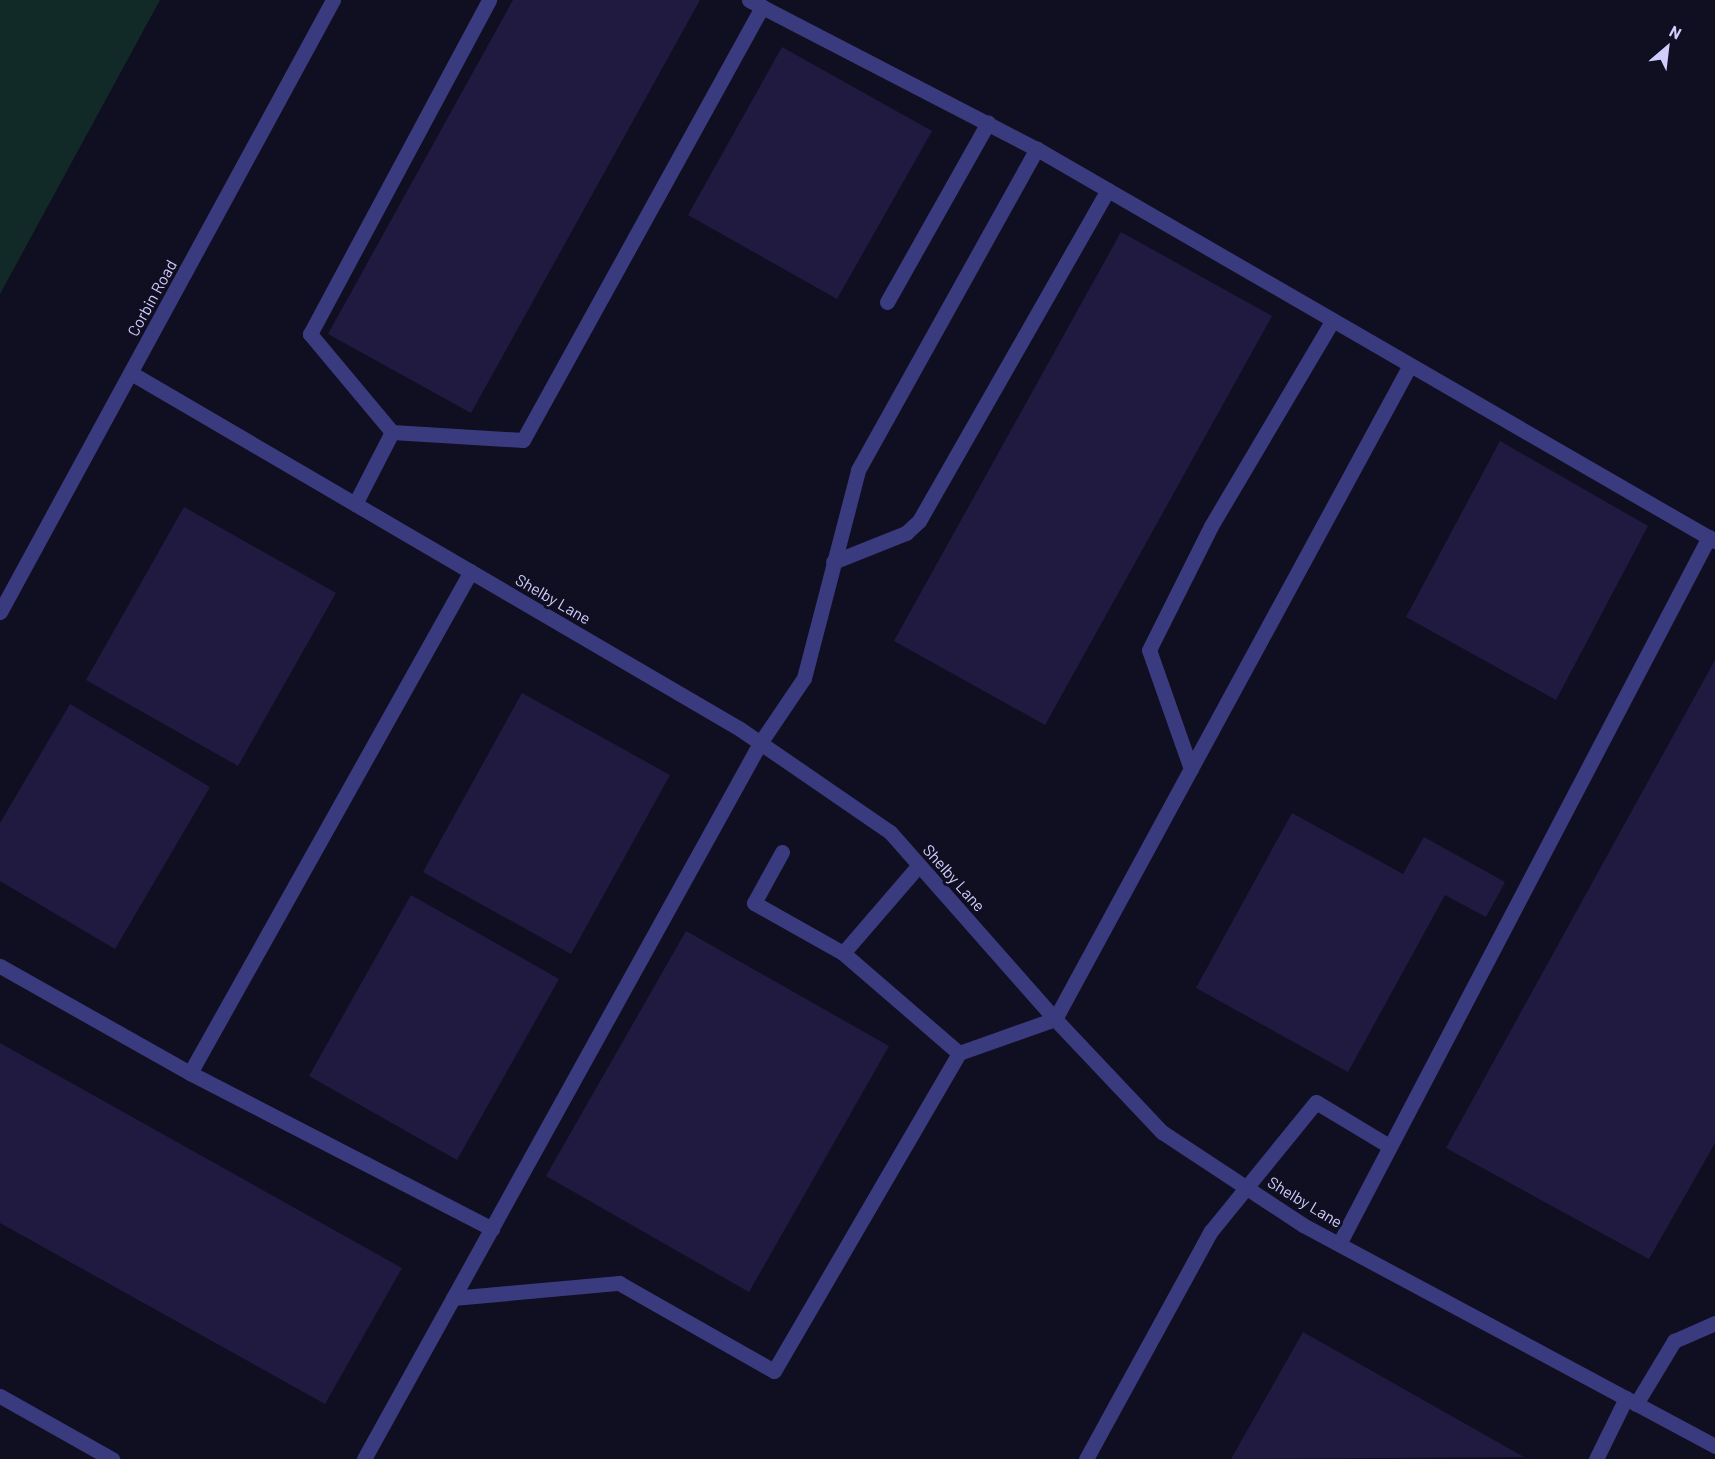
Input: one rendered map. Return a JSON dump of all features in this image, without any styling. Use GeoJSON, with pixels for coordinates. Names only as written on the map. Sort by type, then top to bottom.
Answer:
{"type":"FeatureCollection","features":[{"type":"Feature","properties":{"kind":"street","name":"Corbin Road"},"geometry":{"type":"LineString","coordinates":[[0,612],[333,0]]}},
{"type":"Feature","properties":{"kind":"street"},"geometry":{"type":"LineString","coordinates":[[489,0],[310,334],[392,432],[523,440],[755,4],[1037,148],[1409,367],[1712,539],[1389,1146],[1340,1244]]}},
{"type":"Feature","properties":{"kind":"street"},"geometry":{"type":"LineString","coordinates":[[887,302],[988,123]]}},
{"type":"Feature","properties":{"kind":"street"},"geometry":{"type":"LineString","coordinates":[[364,1459],[760,743],[804,678],[858,470],[1037,148]]}},
{"type":"Feature","properties":{"kind":"street"},"geometry":{"type":"LineString","coordinates":[[833,562],[906,533],[919,521],[1108,190]]}},
{"type":"Feature","properties":{"kind":"street"},"geometry":{"type":"LineString","coordinates":[[1191,769],[1149,650],[1211,526],[1332,321]]}},
{"type":"Feature","properties":{"kind":"street"},"geometry":{"type":"LineString","coordinates":[[453,1298],[619,1283],[774,1371],[959,1053],[1055,1019],[1409,367]]}},
{"type":"Feature","properties":{"kind":"street","name":"Shelby Lane"},"geometry":{"type":"LineString","coordinates":[[131,373],[760,743],[890,832],[1055,1019],[1162,1132],[1249,1189],[1340,1244],[1715,1446]]}},
{"type":"Feature","properties":{"kind":"street"},"geometry":{"type":"LineString","coordinates":[[356,504],[392,432]]}},
{"type":"Feature","properties":{"kind":"street"},"geometry":{"type":"LineString","coordinates":[[190,1073],[471,571]]}},
{"type":"Feature","properties":{"kind":"street"},"geometry":{"type":"LineString","coordinates":[[782,852],[754,903],[843,953],[959,1053]]}},
{"type":"Feature","properties":{"kind":"street"},"geometry":{"type":"LineString","coordinates":[[843,953],[919,865]]}},
{"type":"Feature","properties":{"kind":"street"},"geometry":{"type":"LineString","coordinates":[[0,966],[190,1073],[492,1229]]}},
{"type":"Feature","properties":{"kind":"street"},"geometry":{"type":"LineString","coordinates":[[1086,1459],[1211,1231],[1249,1189],[1317,1102],[1389,1146]]}},
{"type":"Feature","properties":{"kind":"street"},"geometry":{"type":"LineString","coordinates":[[1596,1459],[1631,1401],[1674,1341],[1715,1323]]}},
{"type":"Feature","properties":{"kind":"street"},"geometry":{"type":"LineString","coordinates":[[0,1396],[112,1459]]}},
{"type":"Feature","properties":{"kind":"green space"},"geometry":{"type":"Polygon","coordinates":[[[0,0],[160,0],[0,294],[0,0]]]}},
{"type":"Feature","properties":{"kind":"building"},"geometry":{"type":"Polygon","coordinates":[[[513,0],[700,0],[471,413],[328,334],[513,0]]]}},
{"type":"Feature","properties":{"kind":"building"},"geometry":{"type":"Polygon","coordinates":[[[782,47],[932,131],[837,299],[688,215],[782,47]]]}},
{"type":"Feature","properties":{"kind":"building"},"geometry":{"type":"Polygon","coordinates":[[[1121,232],[1272,316],[1045,725],[894,641],[1121,232]]]}},
{"type":"Feature","properties":{"kind":"building"},"geometry":{"type":"Polygon","coordinates":[[[1500,441],[1648,526],[1556,700],[1406,617],[1500,441]]]}},
{"type":"Feature","properties":{"kind":"building"},"geometry":{"type":"Polygon","coordinates":[[[184,507],[336,593],[238,766],[86,680],[184,507]]]}},
{"type":"Feature","properties":{"kind":"building"},"geometry":{"type":"Polygon","coordinates":[[[1715,660],[1715,1143],[1649,1259],[1446,1148],[1715,660]]]}},
{"type":"Feature","properties":{"kind":"building"},"geometry":{"type":"Polygon","coordinates":[[[522,693],[670,775],[571,954],[423,872],[522,693]]]}},
{"type":"Feature","properties":{"kind":"building"},"geometry":{"type":"Polygon","coordinates":[[[70,704],[210,787],[115,949],[0,881],[0,823],[70,704]]]}},
{"type":"Feature","properties":{"kind":"building"},"geometry":{"type":"Polygon","coordinates":[[[1292,813],[1403,874],[1424,837],[1505,882],[1486,917],[1445,895],[1348,1072],[1196,988],[1292,813]]]}},
{"type":"Feature","properties":{"kind":"building"},"geometry":{"type":"Polygon","coordinates":[[[411,895],[559,979],[457,1160],[309,1076],[411,895]]]}},
{"type":"Feature","properties":{"kind":"building"},"geometry":{"type":"Polygon","coordinates":[[[686,931],[889,1046],[749,1292],[546,1176],[686,931]]]}},
{"type":"Feature","properties":{"kind":"building"},"geometry":{"type":"Polygon","coordinates":[[[0,1043],[402,1268],[325,1404],[0,1223],[0,1043]]]}},
{"type":"Feature","properties":{"kind":"building"},"geometry":{"type":"Polygon","coordinates":[[[1303,1332],[1524,1457],[1231,1459],[1303,1332]]]}}]}
